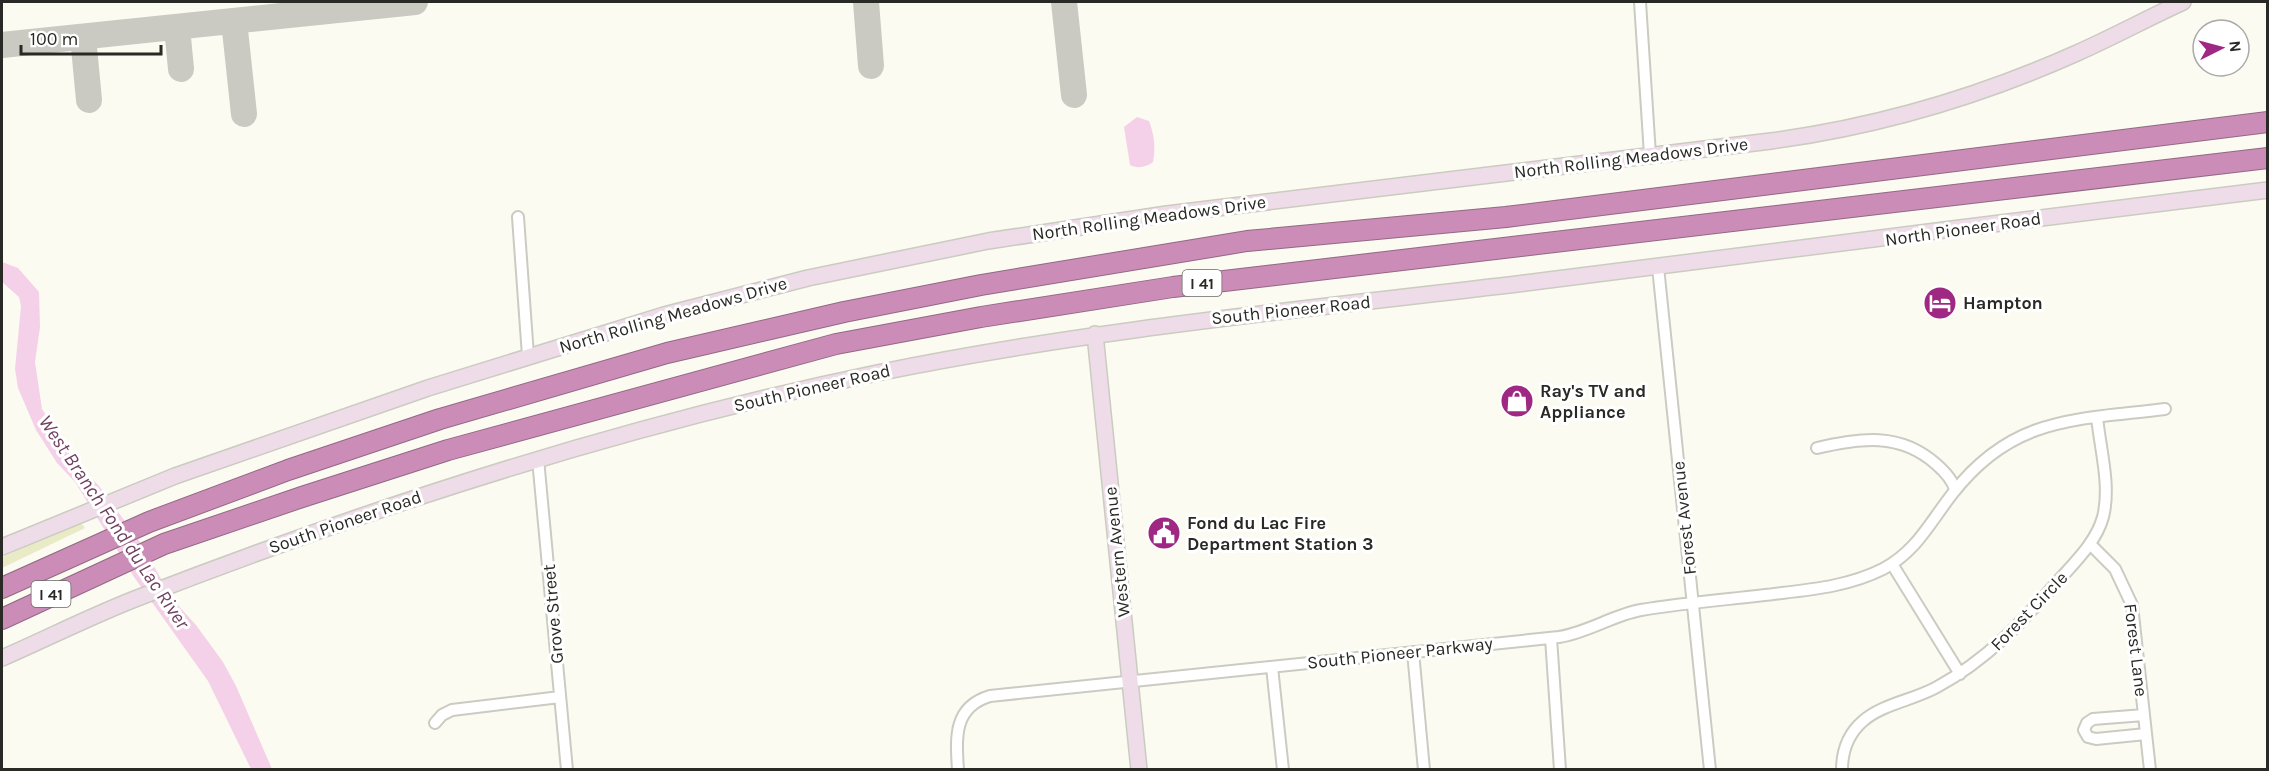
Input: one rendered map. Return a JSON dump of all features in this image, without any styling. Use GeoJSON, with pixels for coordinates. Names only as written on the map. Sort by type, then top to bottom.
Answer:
{"type":"FeatureCollection","features":[{"type":"Feature","properties":{"kind":"highway","name":"I 41"},"geometry":{"type":"LineString","coordinates":[[2,588],[149,522],[288,470],[440,418],[667,353],[833,314],[970,287],[1247,241],[1506,217],[1986,159],[2268,121]]}},
{"type":"Feature","properties":{"kind":"highway","name":"I 41"},"geometry":{"type":"LineString","coordinates":[[2,619],[164,544],[448,450],[836,344],[939,324],[1173,286],[2268,158]]}},
{"type":"Feature","properties":{"kind":"main road","name":"North Rolling Meadows Drive"},"geometry":{"type":"LineString","coordinates":[[2,547],[185,472],[528,356],[664,315],[784,284],[988,242],[1185,212],[1796,137],[1920,109],[1989,87],[2057,62],[2183,2]]}},
{"type":"Feature","properties":{"kind":"main road","name":"North Pioneer Road"},"geometry":{"type":"LineString","coordinates":[[1658,267],[2268,190]]}},
{"type":"Feature","properties":{"kind":"main road","name":"South Pioneer Road"},"geometry":{"type":"LineString","coordinates":[[2,658],[137,598],[343,521],[538,459],[686,418],[816,386],[950,359],[1095,334],[1658,267]]}},
{"type":"Feature","properties":{"kind":"main road","name":"Western Avenue"},"geometry":{"type":"LineString","coordinates":[[1095,334],[1139,770]]}},
{"type":"Feature","properties":{"kind":"street"},"geometry":{"type":"LineString","coordinates":[[1640,2],[1650,155]]}},
{"type":"Feature","properties":{"kind":"street"},"geometry":{"type":"LineString","coordinates":[[518,217],[528,356]]}},
{"type":"Feature","properties":{"kind":"street","name":"Forest Avenue"},"geometry":{"type":"LineString","coordinates":[[1658,267],[1710,770]]}},
{"type":"Feature","properties":{"kind":"street","name":"South Pioneer Parkway"},"geometry":{"type":"LineString","coordinates":[[958,770],[956,738],[958,725],[964,713],[979,700],[994,696],[1551,638],[1586,631],[1635,611],[1834,586],[1865,577],[1892,564],[1919,542],[1955,490],[1991,454],[2019,436],[2056,423],[2165,409]]}},
{"type":"Feature","properties":{"kind":"street","name":"Forest Circle"},"geometry":{"type":"LineString","coordinates":[[1842,770],[1847,742],[1864,720],[1926,693],[1960,674],[2011,633],[2090,544],[2101,523],[2105,497],[2097,417]]}},
{"type":"Feature","properties":{"kind":"street"},"geometry":{"type":"LineString","coordinates":[[1816,448],[1864,439],[1901,444],[1932,460],[1949,477],[1955,490]]}},
{"type":"Feature","properties":{"kind":"street","name":"Grove Street"},"geometry":{"type":"LineString","coordinates":[[538,459],[567,770]]}},
{"type":"Feature","properties":{"kind":"street","name":"Forest Lane"},"geometry":{"type":"LineString","coordinates":[[2090,544],[2115,568],[2129,594],[2134,620],[2150,770]]}},
{"type":"Feature","properties":{"kind":"street"},"geometry":{"type":"LineString","coordinates":[[1892,564],[1960,674]]}},
{"type":"Feature","properties":{"kind":"street"},"geometry":{"type":"LineString","coordinates":[[1551,638],[1560,770]]}},
{"type":"Feature","properties":{"kind":"street"},"geometry":{"type":"LineString","coordinates":[[1413,652],[1424,770]]}},
{"type":"Feature","properties":{"kind":"street"},"geometry":{"type":"LineString","coordinates":[[1272,667],[1283,770]]}},
{"type":"Feature","properties":{"kind":"street"},"geometry":{"type":"LineString","coordinates":[[435,723],[442,715],[452,710],[560,697]]}},
{"type":"Feature","properties":{"kind":"street"},"geometry":{"type":"LineString","coordinates":[[2144,715],[2093,719],[2087,723],[2084,730],[2088,737],[2096,739],[2146,734]]}},
{"type":"Feature","properties":{"kind":"green space"},"geometry":{"type":"Polygon","coordinates":[[[80,522],[85,528],[2,568],[2,557],[80,522]]]}},
{"type":"Feature","properties":{"kind":"water"},"geometry":{"type":"Polygon","coordinates":[[[1137,117],[1149,121],[1154,146],[1153,162],[1139,167],[1130,165],[1124,127],[1137,117]]]}},
{"type":"Feature","properties":{"kind":"water","name":"West Branch Fond du Lac River"},"geometry":{"type":"Polygon","coordinates":[[[2,262],[18,268],[39,292],[40,327],[35,362],[42,409],[74,460],[99,486],[138,539],[174,601],[196,625],[223,662],[236,686],[272,769],[251,769],[208,681],[134,577],[75,482],[57,463],[36,430],[18,388],[15,369],[21,306],[19,297],[2,282],[2,262]]]}},
{"type":"Feature","properties":{"kind":"taxiway"},"geometry":{"type":"LineString","coordinates":[[2,45],[415,2]]}},
{"type":"Feature","properties":{"kind":"taxiway"},"geometry":{"type":"LineString","coordinates":[[866,2],[871,66]]}},
{"type":"Feature","properties":{"kind":"taxiway"},"geometry":{"type":"LineString","coordinates":[[1064,2],[1074,95]]}},
{"type":"Feature","properties":{"kind":"taxiway"},"geometry":{"type":"LineString","coordinates":[[234,21],[244,114]]}},
{"type":"Feature","properties":{"kind":"taxiway"},"geometry":{"type":"LineString","coordinates":[[177,27],[181,69]]}},
{"type":"Feature","properties":{"kind":"taxiway"},"geometry":{"type":"LineString","coordinates":[[83,37],[89,100]]}},
{"type":"Feature","properties":{"kind":"place","name":"Hampton"},"geometry":{"type":"Point","coordinates":[1940,303]}},
{"type":"Feature","properties":{"kind":"place","name":"Ray's TV and Appliance"},"geometry":{"type":"Point","coordinates":[1517,401]}},
{"type":"Feature","properties":{"kind":"place","name":"Fond du Lac Fire Department Station 3"},"geometry":{"type":"Point","coordinates":[1164,533]}}]}
